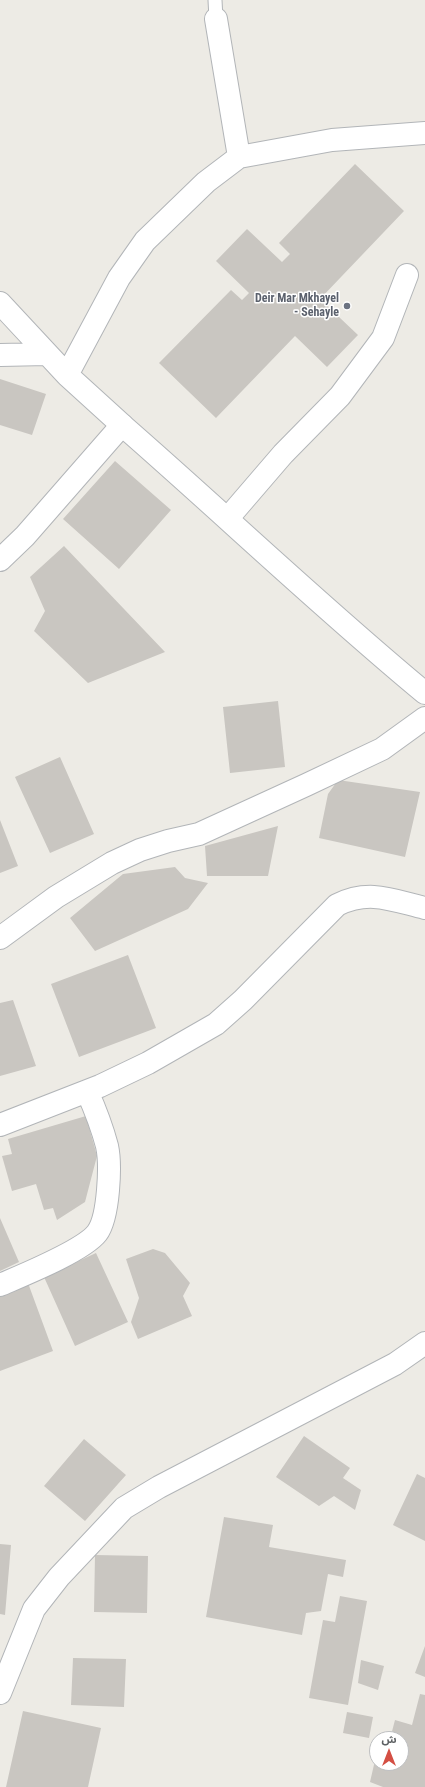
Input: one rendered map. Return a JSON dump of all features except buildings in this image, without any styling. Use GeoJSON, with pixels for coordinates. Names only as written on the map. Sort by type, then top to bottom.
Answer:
{"type":"FeatureCollection","features":[{"type":"Feature","properties":{"kind":"street"},"geometry":{"type":"LineString","coordinates":[[216,10],[239,157]]}},
{"type":"Feature","properties":{"kind":"street"},"geometry":{"type":"LineString","coordinates":[[67,375],[119,278],[145,241],[206,182],[239,157],[332,140],[425,133]]}},
{"type":"Feature","properties":{"kind":"street"},"geometry":{"type":"LineString","coordinates":[[228,518],[283,454],[340,396],[383,338],[406,275]]}},
{"type":"Feature","properties":{"kind":"street"},"geometry":{"type":"LineString","coordinates":[[0,303],[67,375],[228,518],[269,559],[425,693]]}},
{"type":"Feature","properties":{"kind":"street"},"geometry":{"type":"LineString","coordinates":[[0,355],[47,354]]}},
{"type":"Feature","properties":{"kind":"street"},"geometry":{"type":"LineString","coordinates":[[0,560],[25,536],[122,425]]}},
{"type":"Feature","properties":{"kind":"street"},"geometry":{"type":"LineString","coordinates":[[0,938],[56,897],[112,863],[140,850],[168,841],[199,834],[299,789],[382,749],[425,718]]}},
{"type":"Feature","properties":{"kind":"street"},"geometry":{"type":"LineString","coordinates":[[0,1125],[87,1091],[148,1063],[216,1024],[248,995],[337,905],[351,898],[368,896],[425,908]]}},
{"type":"Feature","properties":{"kind":"street"},"geometry":{"type":"LineString","coordinates":[[0,1285],[32,1271],[85,1243],[97,1232],[108,1199],[107,1148],[97,1114],[87,1091]]}},
{"type":"Feature","properties":{"kind":"street"},"geometry":{"type":"LineString","coordinates":[[0,1693],[34,1609],[59,1577],[124,1508],[159,1487],[395,1364],[425,1343]]}},
{"type":"Feature","properties":{"kind":"place","name":"Deir Mar Mkhayel - Sehayle"},"geometry":{"type":"Point","coordinates":[347,306]}}]}
